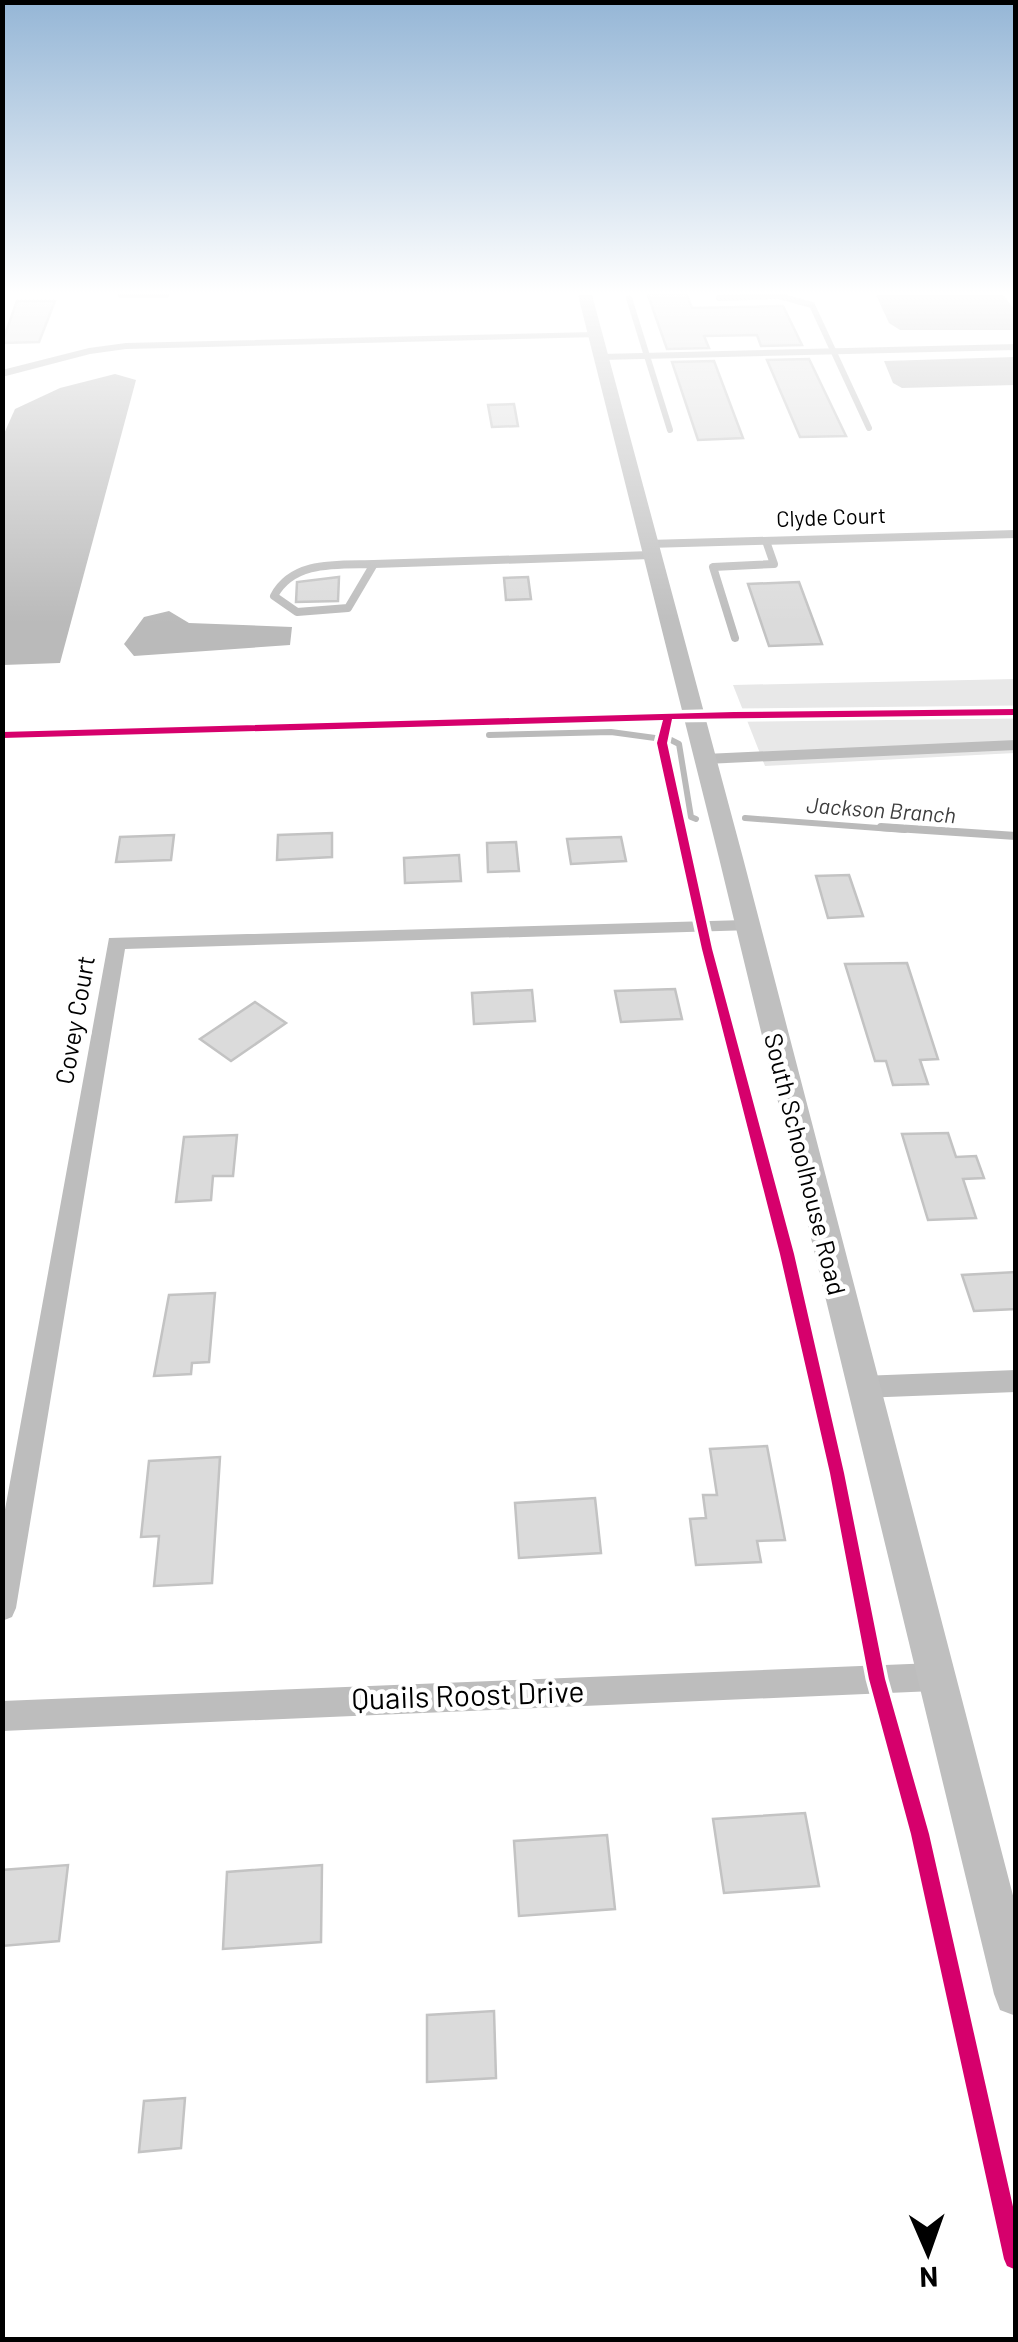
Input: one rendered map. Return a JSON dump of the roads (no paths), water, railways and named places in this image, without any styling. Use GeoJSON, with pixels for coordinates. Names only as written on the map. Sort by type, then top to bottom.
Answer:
{"type":"FeatureCollection","features":[{"type":"Feature","properties":{"kind":"street","name":"South Schoolhouse Road"},"geometry":{"type":"LineString","coordinates":[[613,404],[1016,1994]]}},
{"type":"Feature","properties":{"kind":"street","name":"Clyde Court"},"geometry":{"type":"LineString","coordinates":[[650,550],[766,541],[1016,534]]}},
{"type":"Feature","properties":{"kind":"street"},"geometry":{"type":"LineString","coordinates":[[705,759],[1016,745]]}},
{"type":"Feature","properties":{"kind":"street","name":"Covey Court"},"geometry":{"type":"LineString","coordinates":[[2,1608],[116,943],[745,926]]}},
{"type":"Feature","properties":{"kind":"street"},"geometry":{"type":"LineString","coordinates":[[861,1387],[1016,1381]]}},
{"type":"Feature","properties":{"kind":"street","name":"Quails Roost Drive"},"geometry":{"type":"LineString","coordinates":[[2,1716],[934,1677]]}},
{"type":"Feature","properties":{"kind":"lane"},"geometry":{"type":"LineString","coordinates":[[662,404],[670,430]]}},
{"type":"Feature","properties":{"kind":"lane"},"geometry":{"type":"LineString","coordinates":[[858,404],[869,428]]}},
{"type":"Feature","properties":{"kind":"lane"},"geometry":{"type":"LineString","coordinates":[[736,638],[714,567],[774,564],[766,541]]}},
{"type":"Feature","properties":{"kind":"lane"},"geometry":{"type":"LineString","coordinates":[[374,564],[348,608],[328,613],[292,612],[280,607],[274,596],[278,583],[290,573],[374,564],[650,550]]}},
{"type":"Feature","properties":{"kind":"waterway","name":"Jackson Branch"},"geometry":{"type":"LineString","coordinates":[[489,735],[611,732],[655,738]]}},
{"type":"Feature","properties":{"kind":"waterway","name":"Jackson Branch"},"geometry":{"type":"LineString","coordinates":[[669,739],[679,744],[691,817],[696,819]]}},
{"type":"Feature","properties":{"kind":"waterway","name":"Jackson Branch"},"geometry":{"type":"LineString","coordinates":[[745,818],[905,830]]}},
{"type":"Feature","properties":{"kind":"waterway","name":"Jackson Branch"},"geometry":{"type":"LineString","coordinates":[[881,827],[1016,836]]}}]}
